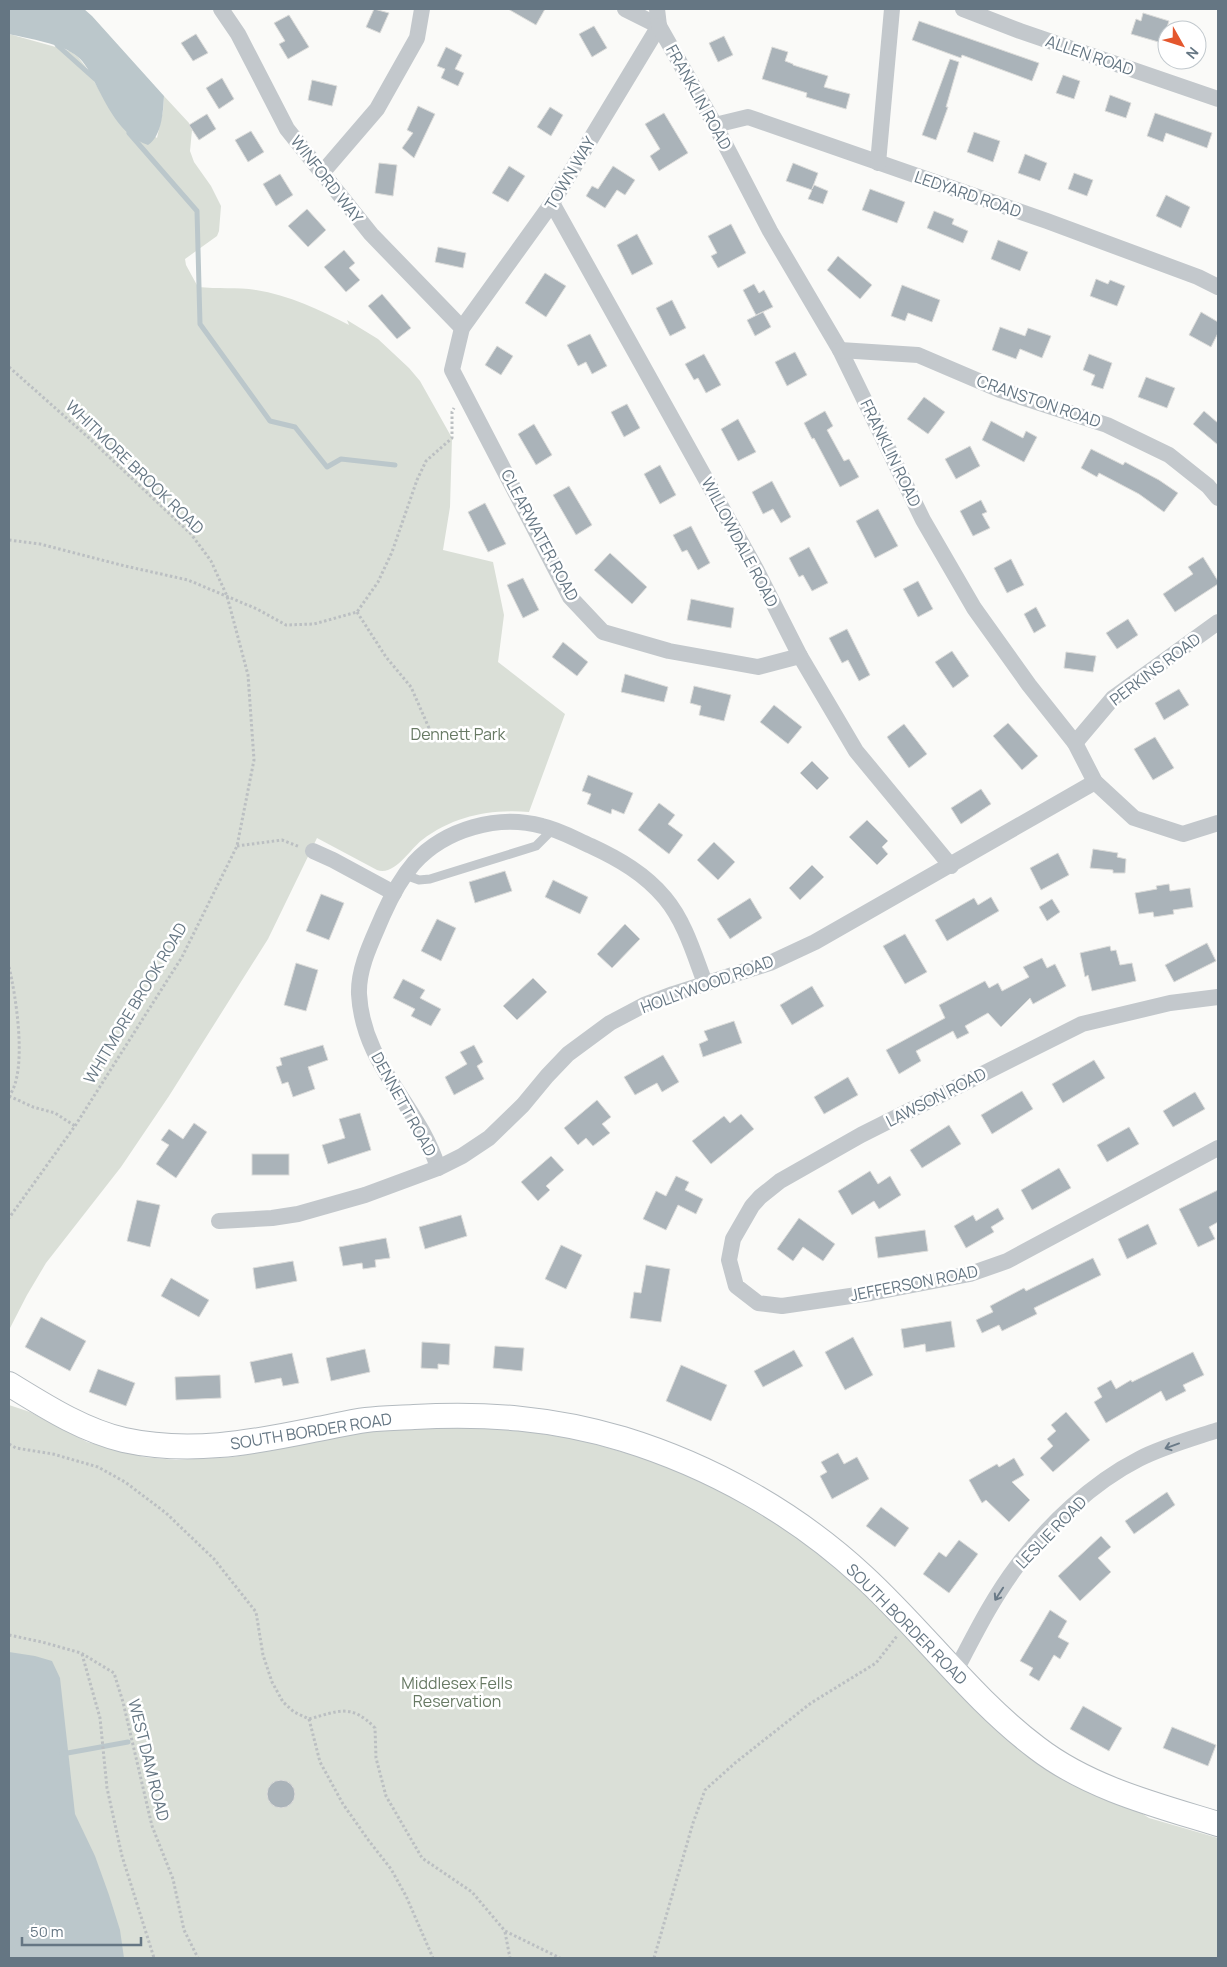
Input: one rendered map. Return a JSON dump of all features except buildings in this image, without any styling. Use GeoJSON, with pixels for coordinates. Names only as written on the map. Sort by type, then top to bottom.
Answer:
{"type":"FeatureCollection","features":[{"type":"Feature","properties":{"kind":"main road","name":"SOUTH BORDER ROAD"},"geometry":{"type":"LineString","coordinates":[[9,1384],[53,1410],[98,1432],[128,1441],[172,1447],[190,1448],[241,1444],[366,1420],[445,1415],[507,1416],[565,1424],[622,1439],[686,1460],[742,1488],[803,1527],[863,1575],[955,1672],[994,1711],[1037,1749],[1078,1774],[1140,1799],[1218,1824]]}},
{"type":"Feature","properties":{"kind":"street","name":"WINFORD WAY"},"geometry":{"type":"LineString","coordinates":[[221,9],[238,34],[287,129],[371,234],[462,328]]}},
{"type":"Feature","properties":{"kind":"street"},"geometry":{"type":"LineString","coordinates":[[322,173],[377,109],[417,38],[422,9]]}},
{"type":"Feature","properties":{"kind":"street"},"geometry":{"type":"LineString","coordinates":[[625,9],[659,26]]}},
{"type":"Feature","properties":{"kind":"street"},"geometry":{"type":"LineString","coordinates":[[657,9],[659,26]]}},
{"type":"Feature","properties":{"kind":"street","name":"TOWN WAY"},"geometry":{"type":"LineString","coordinates":[[462,328],[552,203],[670,9]]}},
{"type":"Feature","properties":{"kind":"street"},"geometry":{"type":"LineString","coordinates":[[878,163],[892,9]]}},
{"type":"Feature","properties":{"kind":"street","name":"ALLEN ROAD"},"geometry":{"type":"LineString","coordinates":[[963,9],[1029,34],[1218,99]]}},
{"type":"Feature","properties":{"kind":"street","name":"FRANKLIN ROAD"},"geometry":{"type":"LineString","coordinates":[[659,26],[715,124],[770,232],[840,350],[923,520],[974,608],[1075,743],[1095,782],[1134,818],[1183,834],[1218,823]]}},
{"type":"Feature","properties":{"kind":"street","name":"LEDYARD ROAD"},"geometry":{"type":"LineString","coordinates":[[715,124],[748,117],[1047,221],[1198,277],[1218,287]]}},
{"type":"Feature","properties":{"kind":"street","name":"WILLOWDALE ROAD"},"geometry":{"type":"LineString","coordinates":[[552,203],[731,523],[800,656],[856,751],[951,866]]}},
{"type":"Feature","properties":{"kind":"street","name":"CLEARWATER ROAD"},"geometry":{"type":"LineString","coordinates":[[462,328],[452,370],[570,597],[603,632],[669,651],[758,667],[800,656]]}},
{"type":"Feature","properties":{"kind":"street","name":"CRANSTON ROAD"},"geometry":{"type":"LineString","coordinates":[[840,350],[918,355],[1000,390],[1107,424],[1169,455],[1208,486],[1218,498]]}},
{"type":"Feature","properties":{"kind":"street","name":"PERKINS ROAD"},"geometry":{"type":"LineString","coordinates":[[1075,743],[1113,698],[1218,622]]}},
{"type":"Feature","properties":{"kind":"street","name":"HOLLYWOOD ROAD"},"geometry":{"type":"LineString","coordinates":[[219,1222],[298,1214],[365,1195],[438,1168],[462,1156],[489,1138],[523,1105],[557,1065],[580,1044],[626,1014],[705,983],[738,974],[792,953],[951,866],[1095,782]]}},
{"type":"Feature","properties":{"kind":"street","name":"DENNETT ROAD"},"geometry":{"type":"LineString","coordinates":[[438,1168],[431,1147],[376,1057],[368,1039],[361,1012],[359,992],[361,974],[373,940],[394,893],[414,862],[432,848],[463,830],[490,823],[515,821],[553,829],[624,862],[651,883],[669,904],[679,920],[705,983]]}},
{"type":"Feature","properties":{"kind":"street"},"geometry":{"type":"LineString","coordinates":[[312,851],[334,860],[394,893]]}},
{"type":"Feature","properties":{"kind":"street","name":"LAWSON ROAD"},"geometry":{"type":"LineString","coordinates":[[736,1286],[729,1260],[732,1239],[752,1206],[760,1197],[798,1170],[861,1135],[1082,1024],[1170,1004],[1218,997]]}},
{"type":"Feature","properties":{"kind":"street","name":"JEFFERSON ROAD"},"geometry":{"type":"LineString","coordinates":[[736,1286],[758,1303],[782,1306],[871,1293],[970,1274],[1007,1261],[1218,1148]]}},
{"type":"Feature","properties":{"kind":"street","name":"LESLIE ROAD"},"geometry":{"type":"LineString","coordinates":[[955,1672],[983,1619],[1017,1566],[1056,1522],[1095,1487],[1140,1458],[1218,1430]]}},
{"type":"Feature","properties":{"kind":"lane"},"geometry":{"type":"LineString","coordinates":[[405,875],[419,880],[430,880],[536,846],[553,829]]}},
{"type":"Feature","properties":{"kind":"path","name":"WHITMORE BROOK ROAD"},"geometry":{"type":"LineString","coordinates":[[9,367],[89,438],[190,534],[211,561],[227,596],[248,675],[254,760],[237,846],[182,957],[75,1126],[9,1218]]}},
{"type":"Feature","properties":{"kind":"path"},"geometry":{"type":"LineString","coordinates":[[9,540],[40,544],[188,580],[257,608],[286,625],[314,624],[357,612],[382,575],[417,480],[426,461],[452,438],[452,412],[462,389]]}},
{"type":"Feature","properties":{"kind":"path"},"geometry":{"type":"LineString","coordinates":[[357,612],[386,657],[411,688],[436,744]]}},
{"type":"Feature","properties":{"kind":"path"},"geometry":{"type":"LineString","coordinates":[[237,846],[282,840],[312,851]]}},
{"type":"Feature","properties":{"kind":"path"},"geometry":{"type":"LineString","coordinates":[[9,967],[18,1030],[18,1059],[15,1087],[9,1096],[33,1107],[55,1113],[75,1126]]}},
{"type":"Feature","properties":{"kind":"path"},"geometry":{"type":"LineString","coordinates":[[9,1444],[16,1448],[53,1454],[98,1467],[125,1482],[166,1513],[214,1559],[256,1612],[263,1655],[272,1682],[283,1702],[294,1712],[310,1719],[333,1712],[351,1710],[364,1716],[375,1728],[376,1758],[386,1796],[422,1858],[472,1892],[505,1931],[560,1958]]}},
{"type":"Feature","properties":{"kind":"path"},"geometry":{"type":"LineString","coordinates":[[654,1958],[693,1823],[705,1790],[734,1763],[811,1703],[876,1663],[891,1645],[906,1620]]}},
{"type":"Feature","properties":{"kind":"path","name":"WEST DAM ROAD"},"geometry":{"type":"LineString","coordinates":[[9,1635],[81,1653],[114,1673],[125,1710],[152,1826],[173,1879],[184,1930],[198,1958]]}},
{"type":"Feature","properties":{"kind":"path"},"geometry":{"type":"LineString","coordinates":[[81,1653],[100,1718],[107,1788],[122,1856],[154,1958]]}},
{"type":"Feature","properties":{"kind":"path"},"geometry":{"type":"LineString","coordinates":[[310,1719],[320,1762],[343,1804],[369,1841],[392,1869],[433,1958]]}},
{"type":"Feature","properties":{"kind":"path"},"geometry":{"type":"LineString","coordinates":[[505,1931],[510,1958]]}},
{"type":"Feature","properties":{"kind":"green space","name":"Dennett Park"},"geometry":{"type":"Polygon","coordinates":[[[9,34],[70,51],[86,67],[103,97],[157,138],[164,96],[189,123],[192,130],[190,151],[194,162],[211,186],[221,206],[217,236],[185,259],[186,265],[198,287],[249,289],[268,292],[304,304],[349,325],[347,320],[378,339],[420,381],[452,438],[450,507],[443,550],[493,562],[504,615],[498,662],[565,714],[529,812],[486,813],[447,825],[417,844],[396,866],[384,871],[377,870],[317,838],[268,939],[169,1096],[121,1167],[46,1263],[9,1330],[9,34]]]}},
{"type":"Feature","properties":{"kind":"green space","name":"Middlesex Fells Reservation"},"geometry":{"type":"Polygon","coordinates":[[[9,1405],[30,1412],[87,1442],[144,1457],[176,1460],[233,1457],[346,1435],[397,1428],[445,1426],[505,1428],[581,1440],[660,1463],[703,1481],[768,1515],[848,1576],[1002,1735],[1043,1767],[1135,1809],[1149,1818],[1218,1838],[1218,1958],[9,1958],[9,1405]]]}},
{"type":"Feature","properties":{"kind":"shaded area"},"geometry":{"type":"Polygon","coordinates":[[[9,9],[84,9],[92,16],[164,96],[161,123],[153,141],[148,145],[138,141],[122,127],[109,108],[87,67],[78,57],[54,45],[9,34],[9,9]]]}},
{"type":"Feature","properties":{"kind":"shaded area"},"geometry":{"type":"Polygon","coordinates":[[[9,1652],[52,1661],[60,1678],[75,1814],[95,1856],[109,1895],[120,1930],[124,1958],[9,1958],[9,1652]]]}},
{"type":"Feature","properties":{"kind":"waterway"},"geometry":{"type":"LineString","coordinates":[[57,45],[95,79]]}},
{"type":"Feature","properties":{"kind":"waterway"},"geometry":{"type":"LineString","coordinates":[[129,133],[197,211],[200,324],[270,421],[295,427],[327,467],[341,459],[395,465]]}},
{"type":"Feature","properties":{"kind":"waterway"},"geometry":{"type":"LineString","coordinates":[[62,1754],[128,1742]]}}]}
